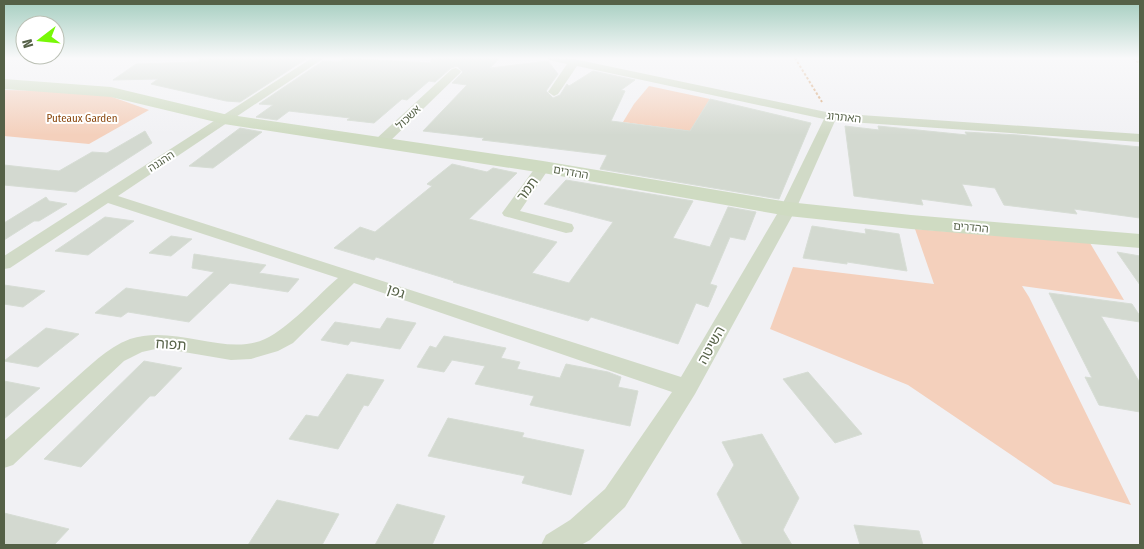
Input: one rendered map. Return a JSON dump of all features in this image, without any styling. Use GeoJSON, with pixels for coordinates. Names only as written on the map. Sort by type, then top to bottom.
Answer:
{"type":"FeatureCollection","features":[{"type":"Feature","properties":{"kind":"street","name":"ההדרים"},"geometry":{"type":"LineString","coordinates":[[4,84],[111,92],[224,119],[543,167],[788,209],[911,222],[1140,241]]}},
{"type":"Feature","properties":{"kind":"street","name":"ההגנה"},"geometry":{"type":"LineString","coordinates":[[4,264],[279,84]]}},
{"type":"Feature","properties":{"kind":"street","name":"אשכול"},"geometry":{"type":"LineString","coordinates":[[381,142],[443,84]]}},
{"type":"Feature","properties":{"kind":"street"},"geometry":{"type":"LineString","coordinates":[[554,92],[560,84]]}},
{"type":"Feature","properties":{"kind":"street","name":"האתרוג"},"geometry":{"type":"LineString","coordinates":[[675,84],[832,117],[1140,138]]}},
{"type":"Feature","properties":{"kind":"street","name":"השיטה"},"geometry":{"type":"LineString","coordinates":[[556,545],[580,530],[615,498],[687,388],[788,209],[832,117]]}},
{"type":"Feature","properties":{"kind":"street","name":"תמר"},"geometry":{"type":"LineString","coordinates":[[543,167],[510,213],[566,228]]}},
{"type":"Feature","properties":{"kind":"street","name":"גפן"},"geometry":{"type":"LineString","coordinates":[[105,197],[352,276],[687,388]]}},
{"type":"Feature","properties":{"kind":"street","name":"תפוח"},"geometry":{"type":"LineString","coordinates":[[4,457],[116,355],[137,345],[160,341],[231,352],[251,351],[270,346],[285,338],[352,276]]}},
{"type":"Feature","properties":{"kind":"path"},"geometry":{"type":"LineString","coordinates":[[811,84],[832,117]]}},
{"type":"Feature","properties":{"kind":"green space"},"geometry":{"type":"Polygon","coordinates":[[[649,86],[710,99],[690,131],[623,122],[634,104],[649,86]]]}},
{"type":"Feature","properties":{"kind":"green space","name":"Puteaux Garden"},"geometry":{"type":"Polygon","coordinates":[[[4,90],[98,92],[149,110],[89,144],[4,136],[4,90]]]}},
{"type":"Feature","properties":{"kind":"green space"},"geometry":{"type":"Polygon","coordinates":[[[915,229],[1090,243],[1124,300],[1022,286],[1131,505],[1054,484],[908,385],[770,329],[793,267],[934,284],[915,229]]]}},
{"type":"Feature","properties":{"kind":"building"},"geometry":{"type":"Polygon","coordinates":[[[151,84],[268,84],[240,102],[226,101],[151,84]]]}},
{"type":"Feature","properties":{"kind":"building"},"geometry":{"type":"Polygon","coordinates":[[[289,84],[426,84],[407,100],[402,99],[374,123],[347,120],[350,118],[289,111],[277,120],[256,117],[273,105],[259,104],[289,84]]]}},
{"type":"Feature","properties":{"kind":"building"},"geometry":{"type":"Polygon","coordinates":[[[457,84],[551,84],[546,91],[553,98],[560,95],[567,84],[569,86],[573,84],[630,84],[621,90],[625,91],[611,121],[690,131],[710,99],[811,123],[779,199],[600,169],[607,155],[423,131],[467,85],[457,84]]]}},
{"type":"Feature","properties":{"kind":"building"},"geometry":{"type":"Polygon","coordinates":[[[845,126],[879,130],[878,126],[967,135],[965,132],[1018,135],[1140,147],[1140,218],[1074,209],[1077,214],[1004,205],[995,188],[962,184],[972,206],[921,199],[923,205],[854,196],[845,126]]]}},
{"type":"Feature","properties":{"kind":"building"},"geometry":{"type":"Polygon","coordinates":[[[240,128],[262,132],[213,168],[189,166],[240,128]]]}},
{"type":"Feature","properties":{"kind":"building"},"geometry":{"type":"Polygon","coordinates":[[[145,131],[152,143],[76,192],[4,185],[4,165],[59,171],[92,152],[107,153],[145,131]]]}},
{"type":"Feature","properties":{"kind":"building"},"geometry":{"type":"Polygon","coordinates":[[[452,164],[487,172],[493,168],[517,173],[469,219],[557,242],[532,273],[569,283],[613,222],[544,204],[566,180],[693,201],[673,238],[710,247],[728,207],[756,212],[745,240],[730,237],[710,284],[717,286],[708,307],[696,303],[678,344],[591,317],[588,321],[453,282],[376,257],[374,260],[334,248],[360,227],[375,232],[432,186],[427,184],[452,164]]]}},
{"type":"Feature","properties":{"kind":"building"},"geometry":{"type":"Polygon","coordinates":[[[46,197],[49,201],[67,204],[39,221],[34,221],[4,240],[4,223],[46,197]]]}},
{"type":"Feature","properties":{"kind":"building"},"geometry":{"type":"Polygon","coordinates":[[[105,217],[134,221],[88,255],[55,251],[105,217]]]}},
{"type":"Feature","properties":{"kind":"building"},"geometry":{"type":"Polygon","coordinates":[[[812,226],[866,234],[865,229],[899,234],[907,271],[803,258],[812,226]]]}},
{"type":"Feature","properties":{"kind":"building"},"geometry":{"type":"Polygon","coordinates":[[[171,236],[192,239],[171,256],[149,253],[171,236]]]}},
{"type":"Feature","properties":{"kind":"building"},"geometry":{"type":"Polygon","coordinates":[[[1117,252],[1140,256],[1140,285],[1117,252]]]}},
{"type":"Feature","properties":{"kind":"building"},"geometry":{"type":"Polygon","coordinates":[[[194,254],[266,265],[259,273],[299,279],[288,292],[230,283],[189,322],[128,312],[121,317],[95,313],[126,288],[187,297],[214,272],[192,268],[194,254]]]}},
{"type":"Feature","properties":{"kind":"building"},"geometry":{"type":"Polygon","coordinates":[[[4,285],[45,291],[23,307],[4,304],[4,285]]]}},
{"type":"Feature","properties":{"kind":"building"},"geometry":{"type":"Polygon","coordinates":[[[1049,293],[1132,304],[1140,316],[1140,322],[1101,316],[1140,383],[1140,412],[1099,405],[1085,377],[1092,378],[1049,293]]]}},
{"type":"Feature","properties":{"kind":"building"},"geometry":{"type":"Polygon","coordinates":[[[387,318],[416,323],[400,349],[351,341],[348,345],[321,340],[335,322],[380,329],[387,318]]]}},
{"type":"Feature","properties":{"kind":"building"},"geometry":{"type":"Polygon","coordinates":[[[46,328],[79,334],[38,367],[4,361],[46,328]]]}},
{"type":"Feature","properties":{"kind":"building"},"geometry":{"type":"Polygon","coordinates":[[[444,336],[506,348],[501,358],[520,362],[517,369],[560,378],[566,364],[608,372],[621,377],[618,387],[638,391],[630,426],[530,405],[534,396],[475,384],[485,366],[452,360],[444,372],[417,367],[430,346],[436,348],[444,336]]]}},
{"type":"Feature","properties":{"kind":"building"},"geometry":{"type":"Polygon","coordinates":[[[144,361],[182,368],[155,396],[150,396],[81,467],[44,459],[144,361]]]}},
{"type":"Feature","properties":{"kind":"building"},"geometry":{"type":"Polygon","coordinates":[[[808,372],[862,434],[835,443],[783,379],[808,372]]]}},
{"type":"Feature","properties":{"kind":"building"},"geometry":{"type":"Polygon","coordinates":[[[347,374],[384,380],[368,406],[364,405],[338,449],[289,439],[306,415],[318,417],[347,374]]]}},
{"type":"Feature","properties":{"kind":"building"},"geometry":{"type":"Polygon","coordinates":[[[4,381],[40,388],[4,419],[4,381]]]}},
{"type":"Feature","properties":{"kind":"building"},"geometry":{"type":"Polygon","coordinates":[[[448,418],[524,433],[522,437],[584,450],[571,495],[522,483],[525,476],[428,456],[448,418]]]}},
{"type":"Feature","properties":{"kind":"building"},"geometry":{"type":"Polygon","coordinates":[[[762,434],[799,498],[783,530],[792,545],[743,545],[717,494],[734,465],[722,442],[762,434]]]}},
{"type":"Feature","properties":{"kind":"building"},"geometry":{"type":"Polygon","coordinates":[[[277,500],[339,514],[322,545],[248,545],[277,500]]]}},
{"type":"Feature","properties":{"kind":"building"},"geometry":{"type":"Polygon","coordinates":[[[397,504],[445,516],[432,545],[375,545],[397,504]]]}},
{"type":"Feature","properties":{"kind":"building"},"geometry":{"type":"Polygon","coordinates":[[[4,513],[69,529],[54,545],[4,545],[4,513]]]}},
{"type":"Feature","properties":{"kind":"building"},"geometry":{"type":"Polygon","coordinates":[[[854,525],[919,531],[923,545],[860,545],[854,525]]]}}]}
